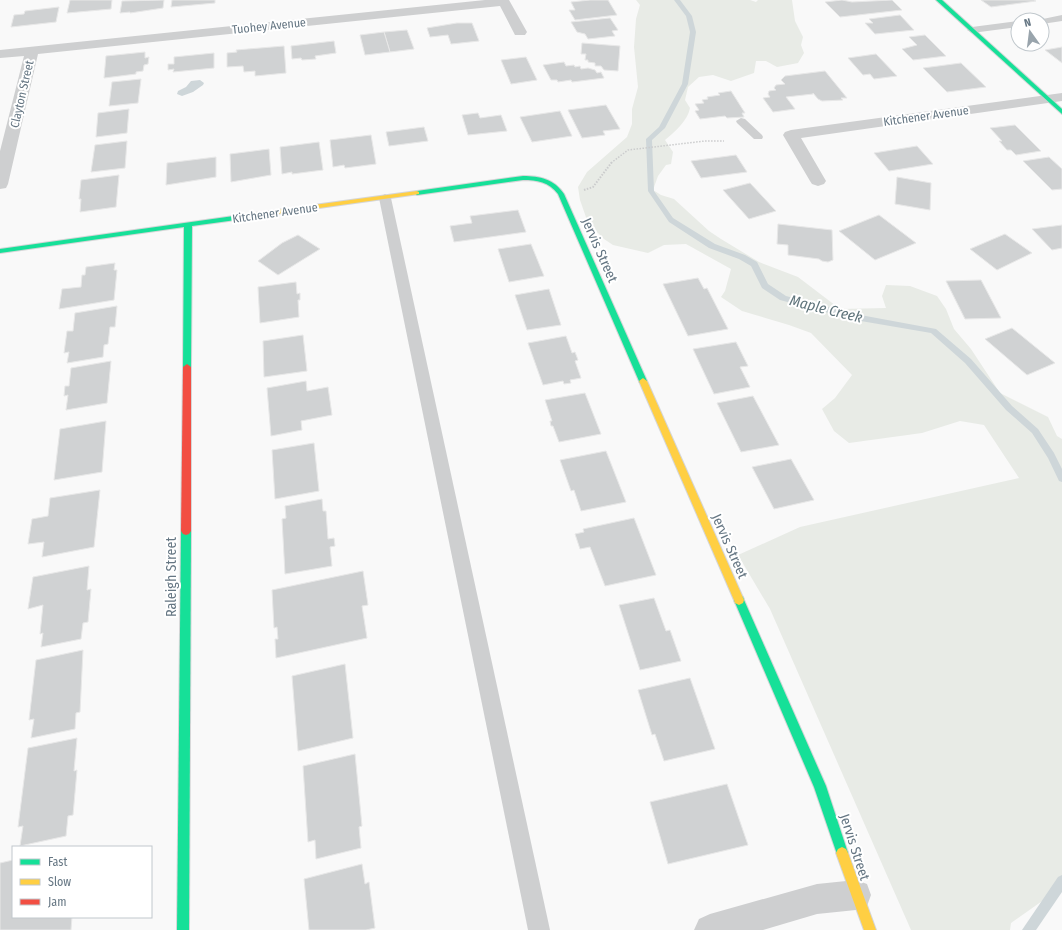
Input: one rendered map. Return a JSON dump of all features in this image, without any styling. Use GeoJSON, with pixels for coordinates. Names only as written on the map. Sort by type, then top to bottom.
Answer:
{"type":"FeatureCollection","features":[{"type":"Feature","properties":{"kind":"street"},"geometry":{"type":"LineString","coordinates":[[939,0],[972,30],[1055,98],[1062,112]]}},
{"type":"Feature","properties":{"kind":"street","name":"Tuohey Avenue"},"geometry":{"type":"LineString","coordinates":[[0,54],[504,2],[520,32]]}},
{"type":"Feature","properties":{"kind":"street","name":"Clayton Street"},"geometry":{"type":"LineString","coordinates":[[0,184],[32,51]]}},
{"type":"Feature","properties":{"kind":"street","name":"Kitchener Avenue"},"geometry":{"type":"LineString","coordinates":[[818,181],[791,135],[1055,98]]}},
{"type":"Feature","properties":{"kind":"street","name":"Kitchener Avenue"},"geometry":{"type":"LineString","coordinates":[[0,251],[523,178],[540,179],[549,182]]}},
{"type":"Feature","properties":{"kind":"street","name":"Jervis Street"},"geometry":{"type":"LineString","coordinates":[[549,182],[559,190],[820,786],[856,896],[870,930]]}},
{"type":"Feature","properties":{"kind":"street","name":"Raleigh Street"},"geometry":{"type":"LineString","coordinates":[[183,930],[188,225]]}},
{"type":"Feature","properties":{"kind":"street"},"geometry":{"type":"LineString","coordinates":[[710,930],[817,899],[856,896]]}},
{"type":"Feature","properties":{"kind":"lane"},"geometry":{"type":"LineString","coordinates":[[1050,20],[1062,18]]}},
{"type":"Feature","properties":{"kind":"lane"},"geometry":{"type":"LineString","coordinates":[[972,30],[1010,25]]}},
{"type":"Feature","properties":{"kind":"lane"},"geometry":{"type":"LineString","coordinates":[[741,121],[758,137]]}},
{"type":"Feature","properties":{"kind":"lane"},"geometry":{"type":"LineString","coordinates":[[385,198],[539,930]]}},
{"type":"Feature","properties":{"kind":"path"},"geometry":{"type":"LineString","coordinates":[[583,190],[593,187],[612,162],[622,153],[633,149],[705,141],[724,141]]}},
{"type":"Feature","properties":{"kind":"shaded area"},"geometry":{"type":"Polygon","coordinates":[[[636,0],[750,0],[756,2],[758,0],[792,0],[795,21],[803,37],[801,45],[804,53],[798,63],[777,67],[766,61],[756,61],[754,73],[731,81],[713,75],[699,77],[688,87],[685,100],[690,108],[689,112],[680,126],[665,140],[673,152],[671,164],[666,165],[658,176],[653,190],[661,195],[674,199],[709,231],[721,239],[759,262],[798,277],[840,309],[886,308],[882,296],[886,285],[910,286],[937,296],[946,309],[954,329],[971,349],[1000,393],[1048,417],[1057,436],[1062,439],[1062,887],[1011,923],[1010,930],[911,930],[770,609],[738,555],[800,527],[1019,478],[984,425],[960,421],[922,433],[849,443],[834,431],[822,409],[835,398],[852,375],[811,333],[742,311],[721,297],[725,291],[731,269],[686,244],[664,245],[648,253],[613,245],[604,239],[588,223],[580,200],[578,187],[587,172],[627,137],[632,124],[632,109],[638,87],[634,47],[636,19],[640,5],[636,0]]]}},
{"type":"Feature","properties":{"kind":"shaded area"},"geometry":{"type":"Polygon","coordinates":[[[200,80],[204,83],[203,85],[193,92],[182,96],[177,94],[178,91],[186,87],[191,81],[200,80]]]}},
{"type":"Feature","properties":{"kind":"building"},"geometry":{"type":"Polygon","coordinates":[[[70,0],[112,0],[111,9],[67,13],[70,0]]]}},
{"type":"Feature","properties":{"kind":"building"},"geometry":{"type":"Polygon","coordinates":[[[164,0],[163,8],[120,13],[122,1],[164,0]]]}},
{"type":"Feature","properties":{"kind":"building"},"geometry":{"type":"Polygon","coordinates":[[[172,0],[215,0],[215,3],[171,7],[172,0]]]}},
{"type":"Feature","properties":{"kind":"building"},"geometry":{"type":"Polygon","coordinates":[[[608,0],[617,15],[575,20],[569,10],[575,10],[571,2],[608,0]]]}},
{"type":"Feature","properties":{"kind":"building"},"geometry":{"type":"Polygon","coordinates":[[[842,0],[852,2],[892,0],[902,10],[840,17],[825,2],[842,0]]]}},
{"type":"Feature","properties":{"kind":"building"},"geometry":{"type":"Polygon","coordinates":[[[981,0],[1034,0],[1036,1],[991,7],[981,0]]]}},
{"type":"Feature","properties":{"kind":"building"},"geometry":{"type":"Polygon","coordinates":[[[59,7],[56,22],[11,27],[14,15],[24,14],[25,11],[59,7]]]}},
{"type":"Feature","properties":{"kind":"building"},"geometry":{"type":"Polygon","coordinates":[[[900,15],[914,30],[875,34],[865,23],[873,23],[869,19],[900,15]]]}},
{"type":"Feature","properties":{"kind":"building"},"geometry":{"type":"Polygon","coordinates":[[[610,18],[618,30],[612,31],[615,36],[588,39],[585,34],[577,32],[571,22],[610,18]]]}},
{"type":"Feature","properties":{"kind":"building"},"geometry":{"type":"Polygon","coordinates":[[[457,23],[472,23],[479,41],[451,44],[448,35],[430,37],[427,28],[457,23]]]}},
{"type":"Feature","properties":{"kind":"building"},"geometry":{"type":"Polygon","coordinates":[[[407,30],[414,49],[390,52],[384,32],[407,30]]]}},
{"type":"Feature","properties":{"kind":"building"},"geometry":{"type":"Polygon","coordinates":[[[384,32],[390,52],[365,55],[360,35],[384,32]]]}},
{"type":"Feature","properties":{"kind":"building"},"geometry":{"type":"Polygon","coordinates":[[[925,35],[946,56],[913,60],[902,49],[917,45],[909,37],[925,35]]]}},
{"type":"Feature","properties":{"kind":"building"},"geometry":{"type":"Polygon","coordinates":[[[334,41],[336,53],[315,56],[316,59],[292,59],[291,46],[334,41]]]}},
{"type":"Feature","properties":{"kind":"building"},"geometry":{"type":"Polygon","coordinates":[[[582,43],[620,46],[618,71],[604,70],[601,66],[595,66],[595,63],[585,60],[586,54],[581,54],[582,43]]]}},
{"type":"Feature","properties":{"kind":"building"},"geometry":{"type":"Polygon","coordinates":[[[284,46],[286,73],[255,76],[255,71],[244,72],[243,66],[227,67],[227,53],[237,52],[236,50],[284,46]]]}},
{"type":"Feature","properties":{"kind":"building"},"geometry":{"type":"Polygon","coordinates":[[[1062,47],[1062,63],[1048,52],[1050,52],[1050,49],[1062,47]]]}},
{"type":"Feature","properties":{"kind":"building"},"geometry":{"type":"Polygon","coordinates":[[[145,52],[145,58],[149,57],[148,64],[144,65],[143,71],[136,72],[136,74],[104,78],[106,56],[145,52]]]}},
{"type":"Feature","properties":{"kind":"building"},"geometry":{"type":"Polygon","coordinates":[[[214,53],[214,68],[173,72],[174,69],[168,70],[168,64],[174,64],[174,57],[214,53]]]}},
{"type":"Feature","properties":{"kind":"building"},"geometry":{"type":"Polygon","coordinates":[[[876,54],[897,76],[874,79],[870,74],[863,75],[848,58],[876,54]]]}},
{"type":"Feature","properties":{"kind":"building"},"geometry":{"type":"Polygon","coordinates":[[[526,57],[537,80],[511,84],[501,60],[526,57]]]}},
{"type":"Feature","properties":{"kind":"building"},"geometry":{"type":"Polygon","coordinates":[[[564,62],[566,66],[580,66],[581,69],[588,68],[595,70],[597,73],[601,72],[604,78],[572,82],[571,80],[558,82],[557,80],[551,80],[543,65],[564,62]]]}},
{"type":"Feature","properties":{"kind":"building"},"geometry":{"type":"Polygon","coordinates":[[[961,63],[986,87],[947,92],[923,68],[961,63]]]}},
{"type":"Feature","properties":{"kind":"building"},"geometry":{"type":"Polygon","coordinates":[[[825,71],[847,98],[841,98],[843,100],[822,101],[813,93],[786,97],[795,109],[773,112],[763,98],[770,97],[768,94],[769,91],[776,90],[774,88],[776,85],[785,84],[781,80],[785,76],[825,71]]]}},
{"type":"Feature","properties":{"kind":"building"},"geometry":{"type":"Polygon","coordinates":[[[141,79],[138,103],[109,106],[112,82],[141,79]]]}},
{"type":"Feature","properties":{"kind":"building"},"geometry":{"type":"Polygon","coordinates":[[[731,91],[745,113],[742,113],[744,117],[727,118],[725,116],[700,119],[695,111],[699,110],[695,104],[704,103],[702,100],[708,99],[707,97],[720,95],[718,93],[731,91]]]}},
{"type":"Feature","properties":{"kind":"building"},"geometry":{"type":"Polygon","coordinates":[[[606,105],[620,129],[603,131],[605,135],[582,138],[568,110],[606,105]]]}},
{"type":"Feature","properties":{"kind":"building"},"geometry":{"type":"Polygon","coordinates":[[[129,109],[127,133],[96,137],[98,113],[129,109]]]}},
{"type":"Feature","properties":{"kind":"building"},"geometry":{"type":"Polygon","coordinates":[[[560,111],[572,136],[532,142],[520,117],[560,111]]]}},
{"type":"Feature","properties":{"kind":"building"},"geometry":{"type":"Polygon","coordinates":[[[478,113],[480,118],[501,115],[507,131],[468,135],[462,115],[478,113]]]}},
{"type":"Feature","properties":{"kind":"building"},"geometry":{"type":"Polygon","coordinates":[[[1015,125],[1041,151],[1016,155],[1011,150],[1007,150],[999,141],[1002,141],[990,128],[1015,125]]]}},
{"type":"Feature","properties":{"kind":"building"},"geometry":{"type":"Polygon","coordinates":[[[424,127],[428,141],[389,146],[386,132],[424,127]]]}},
{"type":"Feature","properties":{"kind":"building"},"geometry":{"type":"Polygon","coordinates":[[[371,135],[376,164],[345,168],[344,165],[333,167],[330,140],[371,135]]]}},
{"type":"Feature","properties":{"kind":"building"},"geometry":{"type":"Polygon","coordinates":[[[127,141],[125,168],[91,172],[95,145],[127,141]]]}},
{"type":"Feature","properties":{"kind":"building"},"geometry":{"type":"Polygon","coordinates":[[[319,142],[323,170],[282,174],[280,147],[319,142]]]}},
{"type":"Feature","properties":{"kind":"building"},"geometry":{"type":"Polygon","coordinates":[[[917,146],[933,164],[889,171],[874,153],[917,146]]]}},
{"type":"Feature","properties":{"kind":"building"},"geometry":{"type":"Polygon","coordinates":[[[269,149],[271,175],[231,182],[230,154],[269,149]]]}},
{"type":"Feature","properties":{"kind":"building"},"geometry":{"type":"Polygon","coordinates":[[[736,155],[747,172],[701,178],[691,161],[736,155]]]}},
{"type":"Feature","properties":{"kind":"building"},"geometry":{"type":"Polygon","coordinates":[[[216,157],[216,177],[166,185],[167,163],[216,157]]]}},
{"type":"Feature","properties":{"kind":"building"},"geometry":{"type":"Polygon","coordinates":[[[1049,157],[1062,169],[1062,189],[1052,190],[1023,161],[1049,157]]]}},
{"type":"Feature","properties":{"kind":"building"},"geometry":{"type":"Polygon","coordinates":[[[119,175],[116,207],[80,212],[81,199],[79,199],[81,180],[119,175]]]}},
{"type":"Feature","properties":{"kind":"building"},"geometry":{"type":"Polygon","coordinates":[[[897,177],[931,183],[930,210],[895,204],[897,177]]]}},
{"type":"Feature","properties":{"kind":"building"},"geometry":{"type":"Polygon","coordinates":[[[750,183],[776,211],[749,219],[723,190],[750,183]]]}},
{"type":"Feature","properties":{"kind":"building"},"geometry":{"type":"Polygon","coordinates":[[[518,210],[526,232],[454,242],[450,226],[472,223],[470,216],[518,210]]]}},
{"type":"Feature","properties":{"kind":"building"},"geometry":{"type":"Polygon","coordinates":[[[879,215],[916,243],[875,260],[839,231],[879,215]]]}},
{"type":"Feature","properties":{"kind":"building"},"geometry":{"type":"Polygon","coordinates":[[[778,224],[832,230],[833,260],[828,262],[819,259],[788,255],[788,245],[777,244],[778,224]]]}},
{"type":"Feature","properties":{"kind":"building"},"geometry":{"type":"Polygon","coordinates":[[[1062,225],[1062,248],[1052,250],[1032,229],[1062,225]]]}},
{"type":"Feature","properties":{"kind":"building"},"geometry":{"type":"Polygon","coordinates":[[[1005,234],[1032,253],[997,270],[970,249],[1005,234]]]}},
{"type":"Feature","properties":{"kind":"building"},"geometry":{"type":"Polygon","coordinates":[[[298,235],[320,249],[278,275],[258,261],[282,243],[298,235]]]}},
{"type":"Feature","properties":{"kind":"building"},"geometry":{"type":"Polygon","coordinates":[[[531,244],[544,276],[509,282],[498,249],[531,244]]]}},
{"type":"Feature","properties":{"kind":"building"},"geometry":{"type":"Polygon","coordinates":[[[115,263],[114,270],[117,270],[114,300],[59,309],[62,289],[81,287],[82,275],[85,275],[86,267],[115,263]]]}},
{"type":"Feature","properties":{"kind":"building"},"geometry":{"type":"Polygon","coordinates":[[[698,278],[704,289],[707,288],[728,329],[688,336],[663,284],[698,278]]]}},
{"type":"Feature","properties":{"kind":"building"},"geometry":{"type":"Polygon","coordinates":[[[981,280],[1001,318],[965,319],[946,281],[981,280]]]}},
{"type":"Feature","properties":{"kind":"building"},"geometry":{"type":"Polygon","coordinates":[[[296,282],[297,294],[300,293],[300,300],[298,300],[299,317],[260,323],[258,287],[296,282]]]}},
{"type":"Feature","properties":{"kind":"building"},"geometry":{"type":"Polygon","coordinates":[[[549,289],[561,325],[527,330],[515,295],[549,289]]]}},
{"type":"Feature","properties":{"kind":"building"},"geometry":{"type":"Polygon","coordinates":[[[117,306],[115,327],[110,327],[108,344],[104,345],[103,357],[67,363],[69,352],[64,353],[67,331],[73,331],[75,313],[117,306]]]}},
{"type":"Feature","properties":{"kind":"building"},"geometry":{"type":"Polygon","coordinates":[[[1012,328],[1055,363],[1027,375],[985,339],[1012,328]]]}},
{"type":"Feature","properties":{"kind":"building"},"geometry":{"type":"Polygon","coordinates":[[[303,335],[307,371],[264,377],[263,341],[303,335]]]}},
{"type":"Feature","properties":{"kind":"building"},"geometry":{"type":"Polygon","coordinates":[[[566,336],[572,353],[575,352],[578,360],[575,361],[581,378],[570,380],[571,383],[564,384],[563,381],[543,385],[528,343],[566,336]]]}},
{"type":"Feature","properties":{"kind":"building"},"geometry":{"type":"Polygon","coordinates":[[[736,342],[748,366],[740,367],[750,387],[714,394],[693,349],[736,342]]]}},
{"type":"Feature","properties":{"kind":"building"},"geometry":{"type":"Polygon","coordinates":[[[111,361],[107,403],[66,410],[68,395],[64,396],[65,386],[69,386],[71,368],[111,361]]]}},
{"type":"Feature","properties":{"kind":"building"},"geometry":{"type":"Polygon","coordinates":[[[306,381],[307,391],[328,387],[332,415],[301,421],[302,430],[271,436],[267,388],[306,381]]]}},
{"type":"Feature","properties":{"kind":"building"},"geometry":{"type":"Polygon","coordinates":[[[585,393],[601,434],[559,442],[553,426],[551,426],[550,421],[552,421],[545,400],[585,393]]]}},
{"type":"Feature","properties":{"kind":"building"},"geometry":{"type":"Polygon","coordinates":[[[753,396],[779,445],[741,452],[717,403],[753,396]]]}},
{"type":"Feature","properties":{"kind":"building"},"geometry":{"type":"Polygon","coordinates":[[[106,421],[102,472],[54,480],[60,429],[106,421]]]}},
{"type":"Feature","properties":{"kind":"building"},"geometry":{"type":"Polygon","coordinates":[[[314,443],[319,491],[275,499],[272,450],[314,443]]]}},
{"type":"Feature","properties":{"kind":"building"},"geometry":{"type":"Polygon","coordinates":[[[606,451],[626,502],[581,511],[574,490],[571,491],[560,460],[606,451]]]}},
{"type":"Feature","properties":{"kind":"building"},"geometry":{"type":"Polygon","coordinates":[[[791,459],[814,500],[774,509],[752,467],[791,459]]]}},
{"type":"Feature","properties":{"kind":"building"},"geometry":{"type":"Polygon","coordinates":[[[100,490],[94,547],[42,557],[44,542],[28,544],[32,519],[48,516],[50,498],[100,490]]]}},
{"type":"Feature","properties":{"kind":"building"},"geometry":{"type":"Polygon","coordinates":[[[322,499],[323,511],[326,511],[328,539],[334,538],[335,546],[330,547],[332,566],[285,574],[282,519],[286,518],[285,506],[322,499]]]}},
{"type":"Feature","properties":{"kind":"building"},"geometry":{"type":"Polygon","coordinates":[[[634,518],[656,575],[605,586],[590,547],[580,549],[575,534],[584,532],[583,529],[634,518]]]}},
{"type":"Feature","properties":{"kind":"building"},"geometry":{"type":"Polygon","coordinates":[[[89,566],[87,590],[91,589],[88,622],[83,623],[81,639],[41,647],[43,633],[40,634],[43,605],[28,609],[33,577],[89,566]]]}},
{"type":"Feature","properties":{"kind":"building"},"geometry":{"type":"Polygon","coordinates":[[[363,571],[368,605],[362,606],[367,638],[276,658],[275,639],[278,639],[277,627],[274,628],[272,590],[363,571]]]}},
{"type":"Feature","properties":{"kind":"building"},"geometry":{"type":"Polygon","coordinates":[[[654,598],[666,631],[670,630],[681,661],[640,670],[619,605],[654,598]]]}},
{"type":"Feature","properties":{"kind":"building"},"geometry":{"type":"Polygon","coordinates":[[[83,650],[80,712],[76,713],[75,729],[31,738],[34,719],[29,720],[36,660],[83,650]]]}},
{"type":"Feature","properties":{"kind":"building"},"geometry":{"type":"Polygon","coordinates":[[[345,664],[353,738],[298,751],[292,676],[345,664]]]}},
{"type":"Feature","properties":{"kind":"building"},"geometry":{"type":"Polygon","coordinates":[[[690,678],[715,749],[664,761],[655,734],[652,735],[638,690],[690,678]]]}},
{"type":"Feature","properties":{"kind":"building"},"geometry":{"type":"Polygon","coordinates":[[[77,738],[74,771],[77,770],[73,815],[68,816],[66,836],[20,846],[23,826],[18,827],[28,748],[77,738]]]}},
{"type":"Feature","properties":{"kind":"building"},"geometry":{"type":"Polygon","coordinates":[[[355,754],[362,826],[359,827],[361,848],[316,859],[315,840],[308,842],[303,766],[355,754]]]}},
{"type":"Feature","properties":{"kind":"building"},"geometry":{"type":"Polygon","coordinates":[[[727,784],[748,845],[668,864],[650,802],[727,784]]]}},
{"type":"Feature","properties":{"kind":"building"},"geometry":{"type":"Polygon","coordinates":[[[12,860],[12,918],[72,918],[71,930],[0,930],[0,863],[12,860]]]}},
{"type":"Feature","properties":{"kind":"building"},"geometry":{"type":"Polygon","coordinates":[[[362,864],[365,884],[369,882],[375,928],[366,930],[309,930],[304,879],[362,864]]]}},
{"type":"Feature","properties":{"kind":"waterway","name":"Maple Creek"},"geometry":{"type":"LineString","coordinates":[[677,0],[689,16],[693,32],[685,84],[662,128],[649,139],[651,191],[671,220],[712,246],[742,257],[754,264],[765,286],[783,298],[855,317],[933,331],[968,361],[1009,408],[1035,431],[1051,456],[1062,478]]}},
{"type":"Feature","properties":{"kind":"waterway","name":"Maple Creek"},"geometry":{"type":"LineString","coordinates":[[1028,930],[1062,881]]}},
{"type":"Feature","properties":{"kind":"traffic: fast"},"geometry":{"type":"LineString","coordinates":[[939,0],[1062,112]]}},
{"type":"Feature","properties":{"kind":"traffic: fast"},"geometry":{"type":"LineString","coordinates":[[417,193],[523,178],[540,179],[558,189],[643,381]]}},
{"type":"Feature","properties":{"kind":"traffic: fast"},"geometry":{"type":"LineString","coordinates":[[0,251],[255,215]]}},
{"type":"Feature","properties":{"kind":"traffic: fast"},"geometry":{"type":"LineString","coordinates":[[187,367],[188,225]]}},
{"type":"Feature","properties":{"kind":"traffic: fast"},"geometry":{"type":"LineString","coordinates":[[183,930],[186,531]]}},
{"type":"Feature","properties":{"kind":"traffic: fast"},"geometry":{"type":"LineString","coordinates":[[739,600],[820,786],[842,853]]}},
{"type":"Feature","properties":{"kind":"traffic: slow"},"geometry":{"type":"LineString","coordinates":[[255,215],[417,193]]}},
{"type":"Feature","properties":{"kind":"traffic: slow"},"geometry":{"type":"LineString","coordinates":[[643,381],[739,600]]}},
{"type":"Feature","properties":{"kind":"traffic: slow"},"geometry":{"type":"LineString","coordinates":[[842,853],[870,930]]}},
{"type":"Feature","properties":{"kind":"traffic: jam"},"geometry":{"type":"LineString","coordinates":[[186,531],[187,367]]}}]}
